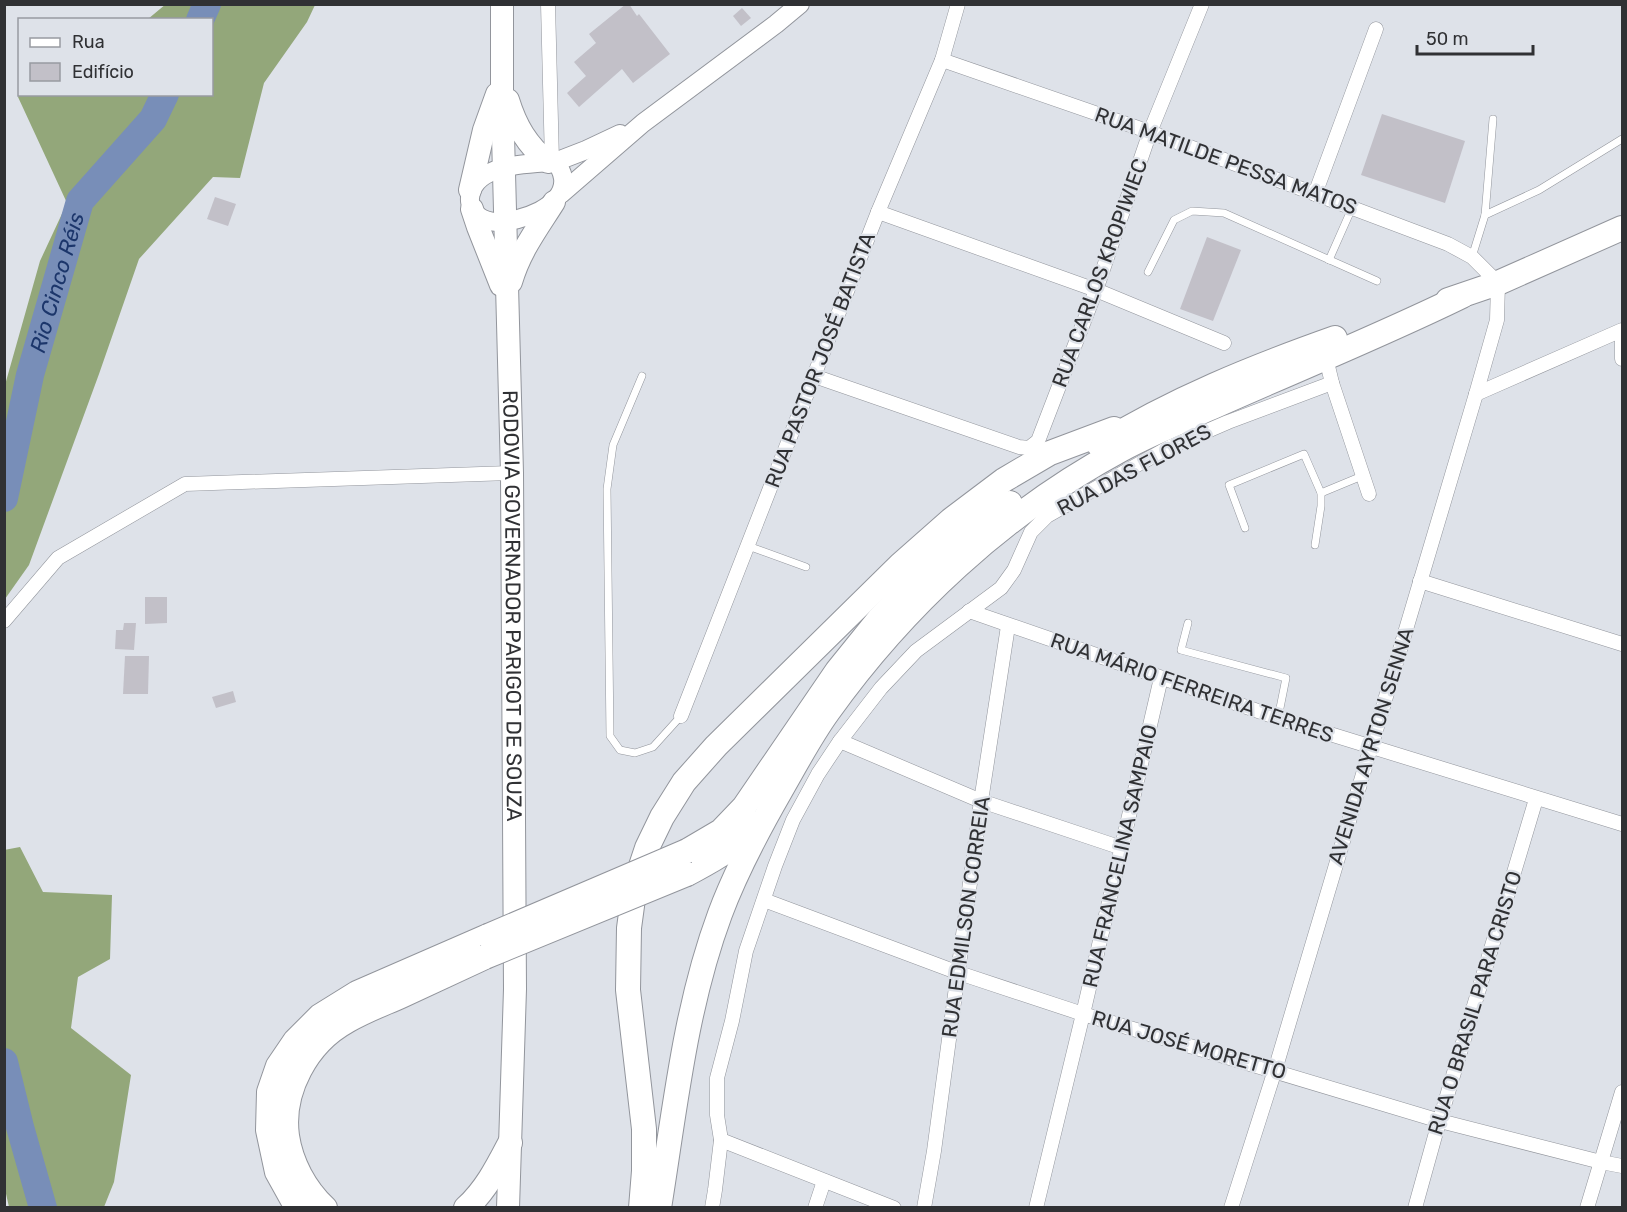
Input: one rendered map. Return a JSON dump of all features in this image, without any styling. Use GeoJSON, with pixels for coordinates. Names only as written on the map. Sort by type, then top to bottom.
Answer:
{"type":"FeatureCollection","features":[{"type":"Feature","properties":{"kind":"highway"},"geometry":{"type":"LineString","coordinates":[[687,862],[744,807],[837,671],[879,619],[916,580],[980,524],[1039,482],[1136,422],[1203,389],[1266,363],[1401,314],[1498,283],[1623,228]]}},
{"type":"Feature","properties":{"kind":"highway"},"geometry":{"type":"LineString","coordinates":[[299,1208],[277,1172],[268,1130],[269,1092],[278,1066],[295,1041],[320,1016],[357,993],[486,947],[687,862],[720,856],[737,843],[794,754],[900,623],[950,573],[989,538],[1022,513],[1116,452],[1260,385],[1406,323],[1462,296]]}},
{"type":"Feature","properties":{"kind":"highway"},"geometry":{"type":"LineString","coordinates":[[641,1208],[644,1129],[628,990],[629,928],[638,875],[647,848],[667,808],[684,782],[716,746],[900,565],[951,520],[1004,480],[1050,453],[1136,422]]}},
{"type":"Feature","properties":{"kind":"highway"},"geometry":{"type":"LineString","coordinates":[[659,1208],[684,1050],[703,969],[720,914],[766,816],[826,715]]}},
{"type":"Feature","properties":{"kind":"highway"},"geometry":{"type":"LineString","coordinates":[[326,1208],[304,1184],[289,1146],[286,1125],[288,1097],[298,1072],[320,1041],[345,1022],[486,947]]}},
{"type":"Feature","properties":{"kind":"highway"},"geometry":{"type":"LineString","coordinates":[[466,1208],[477,1198],[510,1143]]}},
{"type":"Feature","properties":{"kind":"main road","name":"RODOVIA GOVERNADOR PARIGOT DE SOUZA"},"geometry":{"type":"LineString","coordinates":[[502,4],[506,298],[512,473],[515,989],[508,1208]]}},
{"type":"Feature","properties":{"kind":"main road"},"geometry":{"type":"LineString","coordinates":[[502,81],[518,128],[532,147],[552,162]]}},
{"type":"Feature","properties":{"kind":"main road"},"geometry":{"type":"LineString","coordinates":[[502,81],[484,130],[471,200],[478,227],[506,298]]}},
{"type":"Feature","properties":{"kind":"main road"},"geometry":{"type":"LineString","coordinates":[[506,298],[516,264],[527,243],[558,198]]}},
{"type":"Feature","properties":{"kind":"street"},"geometry":{"type":"LineString","coordinates":[[548,4],[552,162]]}},
{"type":"Feature","properties":{"kind":"street"},"geometry":{"type":"LineString","coordinates":[[643,123],[586,150],[552,162],[504,167],[488,173],[476,183],[471,200],[480,217],[486,220],[505,222],[541,210],[558,198],[643,123],[800,4]]}},
{"type":"Feature","properties":{"kind":"street"},"geometry":{"type":"LineString","coordinates":[[776,24],[811,4]]}},
{"type":"Feature","properties":{"kind":"street","name":"RUA PASTOR JOSÉ BATISTA"},"geometry":{"type":"LineString","coordinates":[[681,716],[878,212],[942,60],[958,4]]}},
{"type":"Feature","properties":{"kind":"street","name":"RUA CARLOS KROPIWIEC"},"geometry":{"type":"LineString","coordinates":[[814,376],[1019,447],[1029,448],[1038,441],[1096,290],[1150,132],[1202,4]]}},
{"type":"Feature","properties":{"kind":"street"},"geometry":{"type":"LineString","coordinates":[[1315,194],[1377,29]]}},
{"type":"Feature","properties":{"kind":"street","name":"RUA MATILDE PESSA MATOS"},"geometry":{"type":"LineString","coordinates":[[942,60],[1150,132],[1448,244],[1472,257],[1498,283]]}},
{"type":"Feature","properties":{"kind":"street"},"geometry":{"type":"LineString","coordinates":[[552,162],[560,167],[563,176],[564,185],[558,198]]}},
{"type":"Feature","properties":{"kind":"street"},"geometry":{"type":"LineString","coordinates":[[878,212],[1096,290],[1224,344]]}},
{"type":"Feature","properties":{"kind":"street","name":"AVENIDA AYRTON SENNA"},"geometry":{"type":"LineString","coordinates":[[1231,1208],[1275,1070],[1476,394],[1497,320],[1498,283]]}},
{"type":"Feature","properties":{"kind":"street"},"geometry":{"type":"LineString","coordinates":[[1476,394],[1622,331],[1623,359]]}},
{"type":"Feature","properties":{"kind":"street"},"geometry":{"type":"LineString","coordinates":[[1326,358],[1332,383],[1369,494]]}},
{"type":"Feature","properties":{"kind":"street","name":"RUA DAS FLORES"},"geometry":{"type":"LineString","coordinates":[[712,1208],[721,1140],[717,1115],[717,1078],[732,1021],[746,951],[793,820],[818,774],[840,741],[881,688],[916,651],[1001,588],[1014,570],[1031,532],[1047,516],[1170,447],[1228,422],[1332,383]]}},
{"type":"Feature","properties":{"kind":"street"},"geometry":{"type":"LineString","coordinates":[[4,621],[58,558],[185,484],[512,473]]}},
{"type":"Feature","properties":{"kind":"street"},"geometry":{"type":"LineString","coordinates":[[1420,581],[1623,644]]}},
{"type":"Feature","properties":{"kind":"street","name":"RUA MÁRIO FERREIRA TERRES"},"geometry":{"type":"LineString","coordinates":[[969,611],[1278,718],[1623,824]]}},
{"type":"Feature","properties":{"kind":"street","name":"RUA EDMILSON CORREIA"},"geometry":{"type":"LineString","coordinates":[[924,1208],[1008,626]]}},
{"type":"Feature","properties":{"kind":"street","name":"RUA FRANCELINA SAMPAIO"},"geometry":{"type":"LineString","coordinates":[[1036,1208],[1161,678]]}},
{"type":"Feature","properties":{"kind":"street"},"geometry":{"type":"LineString","coordinates":[[840,741],[981,801],[1122,848]]}},
{"type":"Feature","properties":{"kind":"street","name":"RUA O BRASIL PARA CRISTO"},"geometry":{"type":"LineString","coordinates":[[1415,1208],[1536,799]]}},
{"type":"Feature","properties":{"kind":"street","name":"RUA JOSÉ MORETTO"},"geometry":{"type":"LineString","coordinates":[[764,900],[958,973],[1083,1014],[1440,1121],[1623,1166]]}},
{"type":"Feature","properties":{"kind":"street"},"geometry":{"type":"LineString","coordinates":[[1587,1208],[1623,1092]]}},
{"type":"Feature","properties":{"kind":"street"},"geometry":{"type":"LineString","coordinates":[[721,1140],[894,1208]]}},
{"type":"Feature","properties":{"kind":"street"},"geometry":{"type":"LineString","coordinates":[[815,1208],[824,1181]]}},
{"type":"Feature","properties":{"kind":"lane"},"geometry":{"type":"LineString","coordinates":[[1472,257],[1485,215],[1493,119]]}},
{"type":"Feature","properties":{"kind":"lane"},"geometry":{"type":"LineString","coordinates":[[1485,215],[1539,190],[1623,139]]}},
{"type":"Feature","properties":{"kind":"lane"},"geometry":{"type":"LineString","coordinates":[[1329,260],[1352,208]]}},
{"type":"Feature","properties":{"kind":"lane"},"geometry":{"type":"LineString","coordinates":[[1148,272],[1174,220],[1192,211],[1224,213],[1377,281]]}},
{"type":"Feature","properties":{"kind":"lane"},"geometry":{"type":"LineString","coordinates":[[642,376],[613,445],[607,489],[610,736],[620,750],[635,753],[653,747],[681,716]]}},
{"type":"Feature","properties":{"kind":"lane"},"geometry":{"type":"LineString","coordinates":[[1245,528],[1229,485],[1304,454],[1321,493],[1322,506],[1315,545]]}},
{"type":"Feature","properties":{"kind":"lane"},"geometry":{"type":"LineString","coordinates":[[1321,493],[1362,476]]}},
{"type":"Feature","properties":{"kind":"lane"},"geometry":{"type":"LineString","coordinates":[[748,546],[806,567]]}},
{"type":"Feature","properties":{"kind":"lane"},"geometry":{"type":"LineString","coordinates":[[1188,622],[1181,650],[1286,678],[1278,718]]}},
{"type":"Feature","properties":{"kind":"green space"},"geometry":{"type":"Polygon","coordinates":[[[166,4],[315,5],[307,22],[264,83],[240,178],[213,177],[139,259],[29,565],[5,599],[5,385],[40,261],[67,203],[18,97],[213,96],[213,18],[149,18],[166,4]]]}},
{"type":"Feature","properties":{"kind":"green space"},"geometry":{"type":"Polygon","coordinates":[[[20,847],[43,892],[112,895],[110,959],[78,977],[71,1028],[131,1075],[114,1182],[104,1207],[9,1207],[4,1185],[4,850],[20,847]]]}},
{"type":"Feature","properties":{"kind":"building"},"geometry":{"type":"Polygon","coordinates":[[[629,4],[637,16],[639,14],[670,54],[633,83],[622,69],[579,107],[567,93],[586,76],[574,62],[596,43],[589,34],[629,4]]]}},
{"type":"Feature","properties":{"kind":"building"},"geometry":{"type":"Polygon","coordinates":[[[742,8],[751,18],[741,26],[733,16],[742,8]]]}},
{"type":"Feature","properties":{"kind":"building"},"geometry":{"type":"Polygon","coordinates":[[[1382,114],[1465,141],[1445,203],[1361,175],[1382,114]]]}},
{"type":"Feature","properties":{"kind":"building"},"geometry":{"type":"Polygon","coordinates":[[[215,197],[236,204],[228,226],[207,219],[215,197]]]}},
{"type":"Feature","properties":{"kind":"building"},"geometry":{"type":"Polygon","coordinates":[[[1207,237],[1241,250],[1213,321],[1180,309],[1207,237]]]}},
{"type":"Feature","properties":{"kind":"building"},"geometry":{"type":"Polygon","coordinates":[[[145,597],[167,597],[167,623],[145,624],[145,597]]]}},
{"type":"Feature","properties":{"kind":"building"},"geometry":{"type":"Polygon","coordinates":[[[124,623],[136,623],[134,650],[115,649],[116,630],[123,630],[124,623]]]}},
{"type":"Feature","properties":{"kind":"building"},"geometry":{"type":"Polygon","coordinates":[[[125,656],[149,656],[148,694],[123,694],[125,656]]]}},
{"type":"Feature","properties":{"kind":"building"},"geometry":{"type":"Polygon","coordinates":[[[233,691],[236,702],[216,708],[212,697],[233,691]]]}},
{"type":"Feature","properties":{"kind":"waterway","name":"Rio Cinco Réis"},"geometry":{"type":"LineString","coordinates":[[201,18],[207,4]]}},
{"type":"Feature","properties":{"kind":"waterway","name":"Rio Cinco Réis"},"geometry":{"type":"LineString","coordinates":[[4,498],[30,375],[80,201],[153,119],[164,96]]}},
{"type":"Feature","properties":{"kind":"waterway","name":"Rio Cinco Réis"},"geometry":{"type":"LineString","coordinates":[[4,1062],[43,1208]]}}]}
